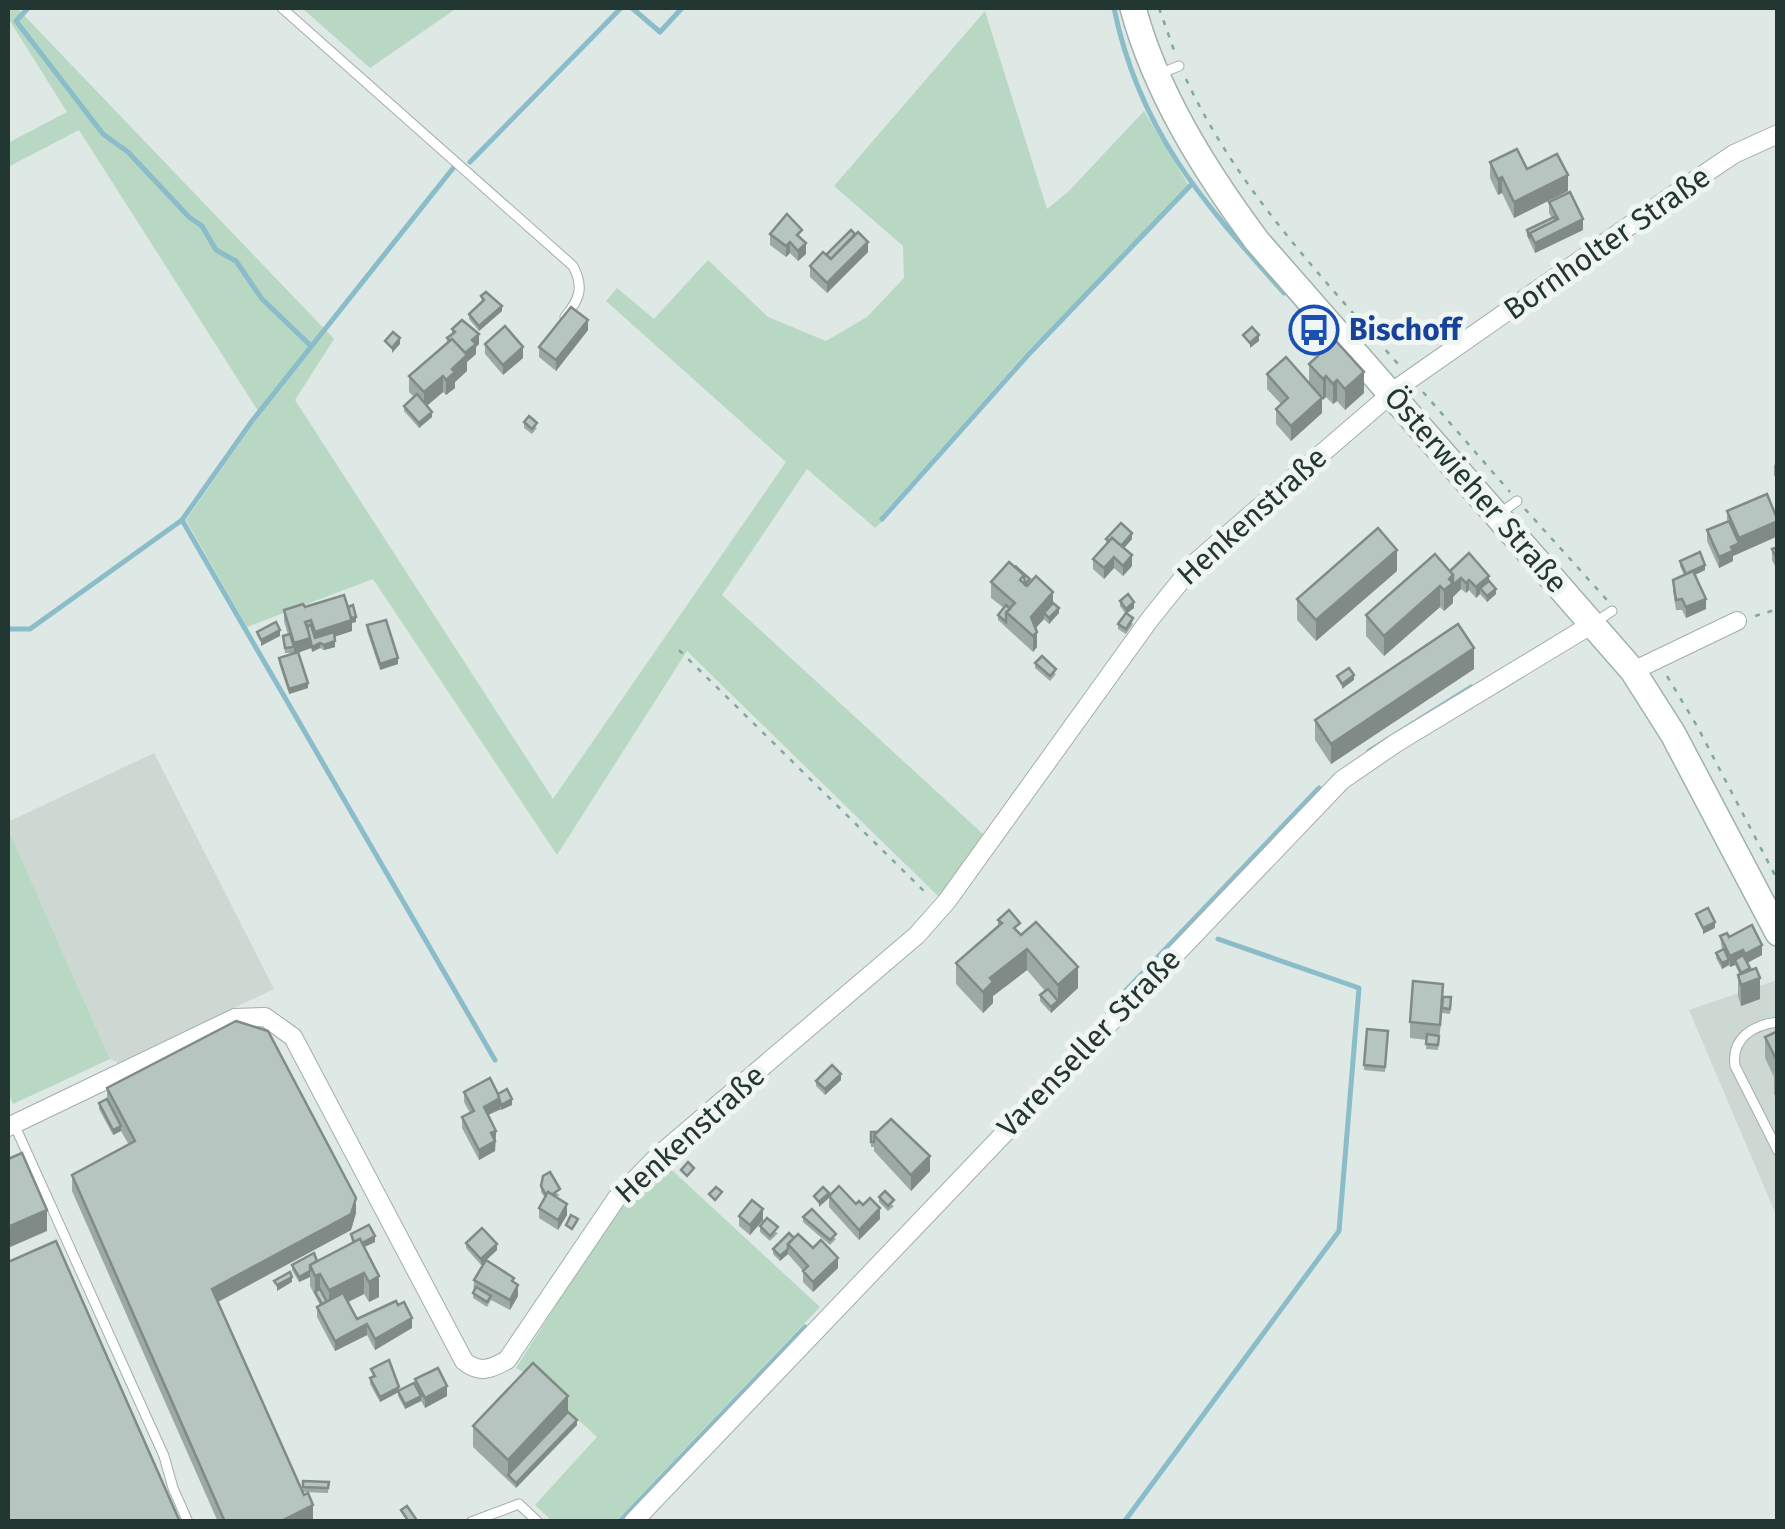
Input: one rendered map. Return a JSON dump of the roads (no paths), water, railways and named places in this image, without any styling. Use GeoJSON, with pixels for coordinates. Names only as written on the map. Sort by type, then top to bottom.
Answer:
{"type":"FeatureCollection","features":[{"type":"Feature","properties":{"kind":"street","name":"Österwieher Straße"},"geometry":{"type":"LineString","coordinates":[[1132,8],[1168,70],[1222,193],[1257,241],[1402,386],[1642,666],[1672,734],[1778,933]]}},
{"type":"Feature","properties":{"kind":"street","name":"Bornholter Straße"},"geometry":{"type":"LineString","coordinates":[[1402,386],[1734,154],[1778,134]]}},
{"type":"Feature","properties":{"kind":"street","name":"Henkenstraße"},"geometry":{"type":"LineString","coordinates":[[11,1126],[235,1018],[265,1017],[294,1037],[464,1361],[471,1368],[484,1370],[507,1360],[605,1214],[659,1155],[917,936],[1196,562],[1402,386]]}},
{"type":"Feature","properties":{"kind":"street","name":"Varenseller Straße"},"geometry":{"type":"LineString","coordinates":[[632,1522],[1342,780],[1396,742],[1603,617]]}},
{"type":"Feature","properties":{"kind":"street"},"geometry":{"type":"LineString","coordinates":[[1642,666],[1736,621]]}},
{"type":"Feature","properties":{"kind":"lane"},"geometry":{"type":"LineString","coordinates":[[282,8],[573,266],[581,282],[577,302],[556,327]]}},
{"type":"Feature","properties":{"kind":"lane"},"geometry":{"type":"LineString","coordinates":[[1778,1022],[1746,1034],[1737,1043],[1734,1054],[1736,1066],[1778,1151]]}},
{"type":"Feature","properties":{"kind":"lane"},"geometry":{"type":"LineString","coordinates":[[11,1126],[164,1456],[188,1522]]}},
{"type":"Feature","properties":{"kind":"lane"},"geometry":{"type":"LineString","coordinates":[[471,1522],[518,1504],[538,1522]]}},
{"type":"Feature","properties":{"kind":"waterway"},"geometry":{"type":"LineString","coordinates":[[28,8],[16,21],[103,134],[128,152],[202,226],[216,250],[236,261],[262,299],[311,346]]}},
{"type":"Feature","properties":{"kind":"waterway"},"geometry":{"type":"LineString","coordinates":[[470,162],[621,8]]}},
{"type":"Feature","properties":{"kind":"waterway"},"geometry":{"type":"LineString","coordinates":[[632,8],[660,32],[682,8]]}},
{"type":"Feature","properties":{"kind":"waterway"},"geometry":{"type":"LineString","coordinates":[[1114,8],[1125,52],[1157,128],[1201,195],[1284,293]]}},
{"type":"Feature","properties":{"kind":"waterway"},"geometry":{"type":"LineString","coordinates":[[8,629],[30,629],[182,520],[252,421],[454,167]]}},
{"type":"Feature","properties":{"kind":"waterway"},"geometry":{"type":"LineString","coordinates":[[882,519],[1028,355],[1191,185]]}},
{"type":"Feature","properties":{"kind":"waterway"},"geometry":{"type":"LineString","coordinates":[[182,520],[495,1060]]}},
{"type":"Feature","properties":{"kind":"waterway"},"geometry":{"type":"LineString","coordinates":[[1369,751],[1471,687]]}},
{"type":"Feature","properties":{"kind":"waterway"},"geometry":{"type":"LineString","coordinates":[[1112,1005],[1319,788]]}},
{"type":"Feature","properties":{"kind":"waterway"},"geometry":{"type":"LineString","coordinates":[[1124,1522],[1339,1231],[1359,988],[1218,939]]}},
{"type":"Feature","properties":{"kind":"waterway"},"geometry":{"type":"LineString","coordinates":[[619,1522],[805,1327]]}},
{"type":"Feature","properties":{"kind":"place","name":"Bischoff"},"geometry":{"type":"Point","coordinates":[1314,330]}}]}
